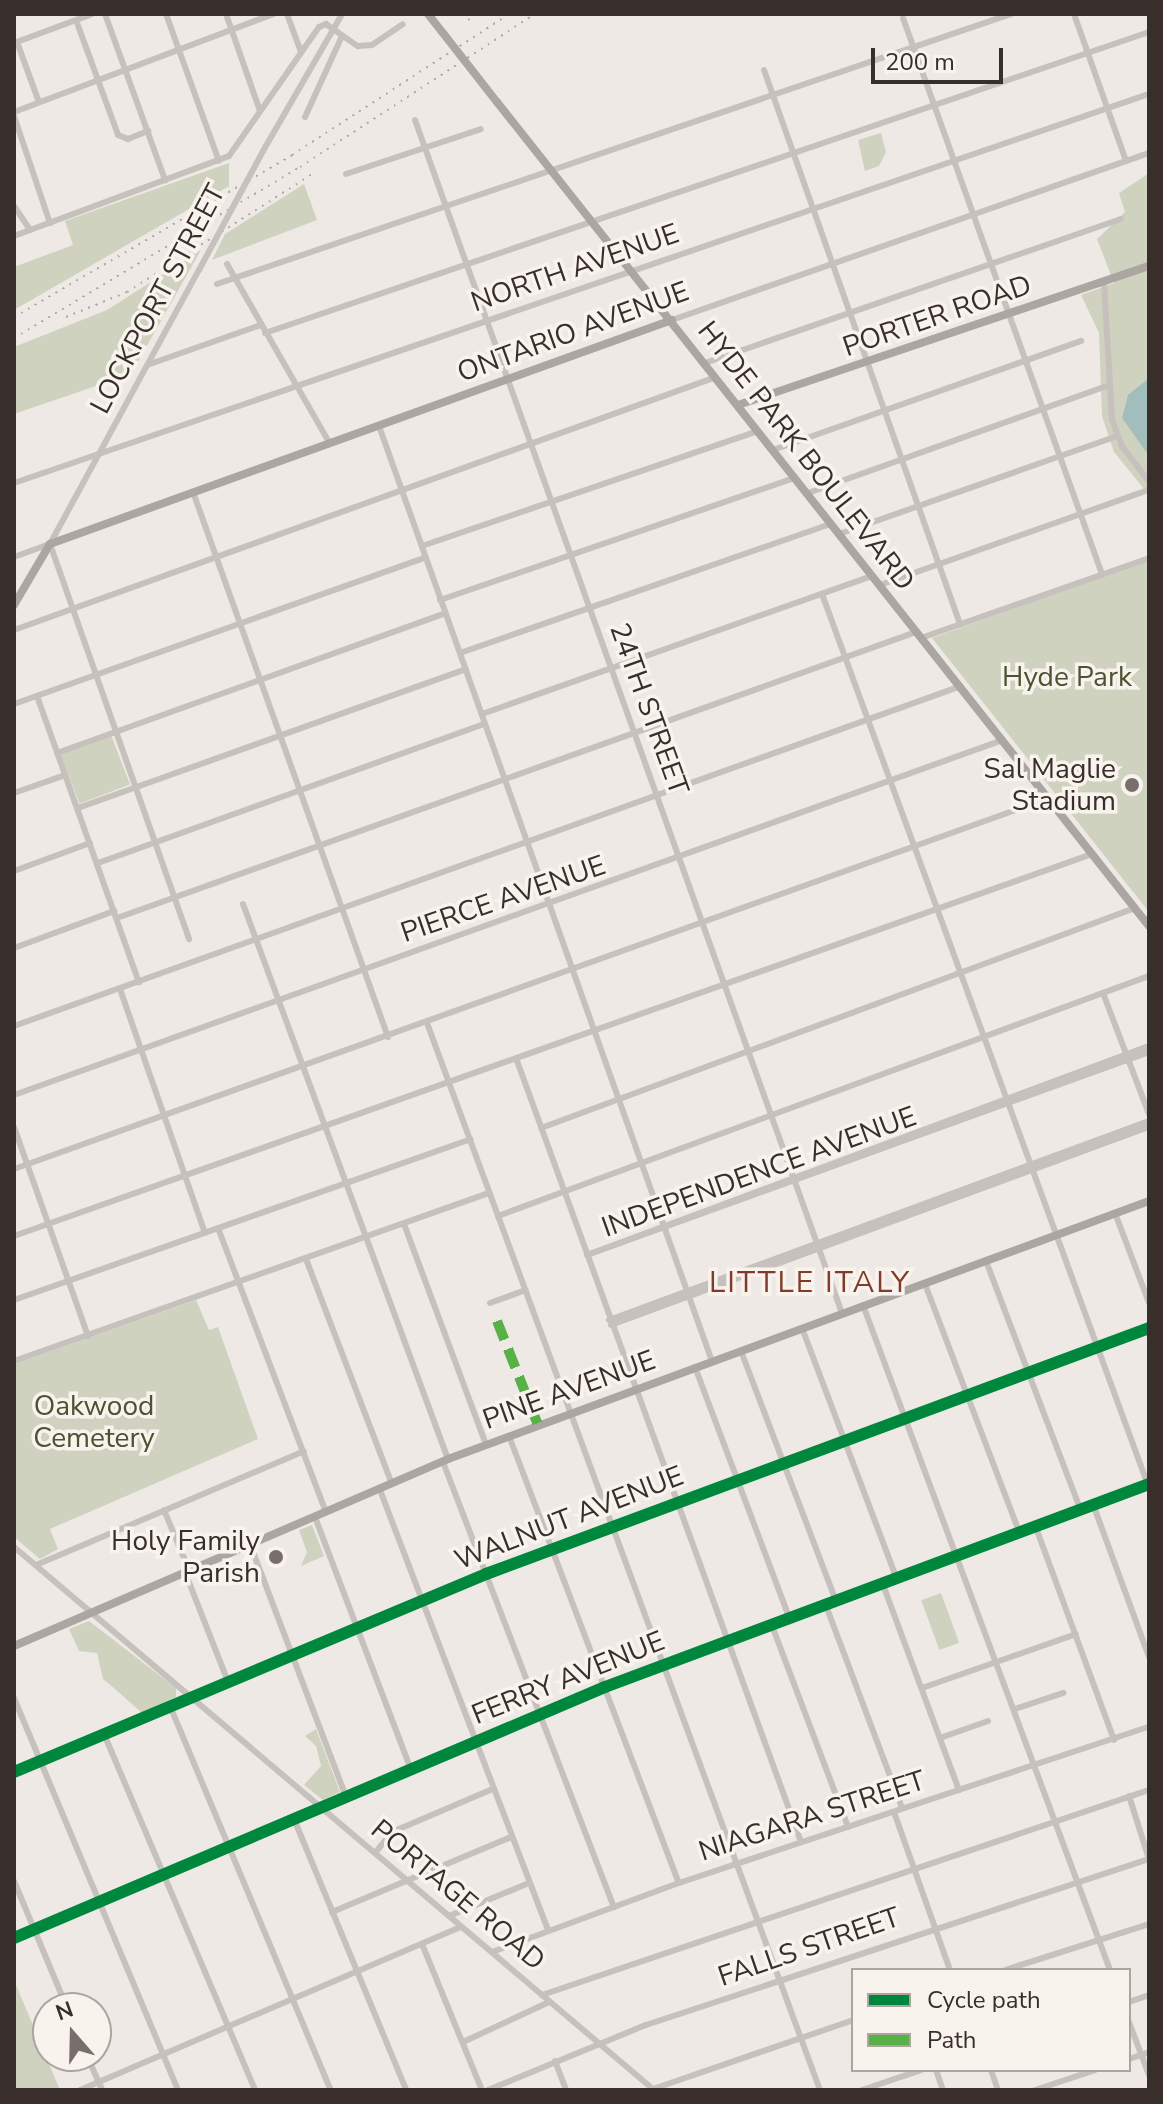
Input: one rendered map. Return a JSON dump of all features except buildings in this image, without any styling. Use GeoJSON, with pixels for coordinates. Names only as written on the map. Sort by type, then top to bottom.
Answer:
{"type":"FeatureCollection","features":[{"type":"Feature","properties":{"kind":"main road","name":"HYDE PARK BOULEVARD"},"geometry":{"type":"LineString","coordinates":[[428,14],[1149,926]]}},
{"type":"Feature","properties":{"kind":"main road","name":"PORTER ROAD"},"geometry":{"type":"LineString","coordinates":[[738,405],[1149,266]]}},
{"type":"Feature","properties":{"kind":"main road","name":"ONTARIO AVENUE"},"geometry":{"type":"LineString","coordinates":[[50,544],[672,320]]}},
{"type":"Feature","properties":{"kind":"main road","name":"LOCKPORT STREET"},"geometry":{"type":"LineString","coordinates":[[14,605],[50,544]]}},
{"type":"Feature","properties":{"kind":"main road","name":"PINE AVENUE"},"geometry":{"type":"LineString","coordinates":[[14,1646],[446,1460],[1149,1201]]}},
{"type":"Feature","properties":{"kind":"main road","name":"WALNUT AVENUE"},"geometry":{"type":"LineString","coordinates":[[14,1772],[552,1548],[1149,1328]]}},
{"type":"Feature","properties":{"kind":"main road","name":"FERRY AVENUE"},"geometry":{"type":"LineString","coordinates":[[14,1938],[605,1687],[835,1599],[1148,1486]]}},
{"type":"Feature","properties":{"kind":"street"},"geometry":{"type":"LineString","coordinates":[[39,102],[16,42],[92,14]]}},
{"type":"Feature","properties":{"kind":"street"},"geometry":{"type":"LineString","coordinates":[[105,14],[165,180]]}},
{"type":"Feature","properties":{"kind":"street"},"geometry":{"type":"LineString","coordinates":[[166,14],[219,161]]}},
{"type":"Feature","properties":{"kind":"street"},"geometry":{"type":"LineString","coordinates":[[226,14],[260,111]]}},
{"type":"Feature","properties":{"kind":"street"},"geometry":{"type":"LineString","coordinates":[[50,223],[14,114],[273,14]]}},
{"type":"Feature","properties":{"kind":"street"},"geometry":{"type":"LineString","coordinates":[[287,14],[301,52]]}},
{"type":"Feature","properties":{"kind":"street","name":"LOCKPORT STREET"},"geometry":{"type":"LineString","coordinates":[[50,544],[263,151],[342,14]]}},
{"type":"Feature","properties":{"kind":"street"},"geometry":{"type":"LineString","coordinates":[[217,284],[1011,14]]}},
{"type":"Feature","properties":{"kind":"street"},"geometry":{"type":"LineString","coordinates":[[1074,14],[1126,161]]}},
{"type":"Feature","properties":{"kind":"street"},"geometry":{"type":"LineString","coordinates":[[903,18],[1102,574]]}},
{"type":"Feature","properties":{"kind":"street"},"geometry":{"type":"LineString","coordinates":[[76,20],[121,140],[148,131]]}},
{"type":"Feature","properties":{"kind":"street"},"geometry":{"type":"LineString","coordinates":[[14,236],[219,161],[260,111],[319,27],[333,29],[358,46],[372,45],[403,24]]}},
{"type":"Feature","properties":{"kind":"street"},"geometry":{"type":"LineString","coordinates":[[265,333],[1149,32]]}},
{"type":"Feature","properties":{"kind":"street"},"geometry":{"type":"LineString","coordinates":[[305,117],[342,36]]}},
{"type":"Feature","properties":{"kind":"street"},"geometry":{"type":"LineString","coordinates":[[764,70],[960,624]]}},
{"type":"Feature","properties":{"kind":"street","name":"NORTH AVENUE"},"geometry":{"type":"LineString","coordinates":[[14,483],[294,384],[1149,94]]}},
{"type":"Feature","properties":{"kind":"street","name":"24TH STREET"},"geometry":{"type":"LineString","coordinates":[[415,120],[842,1313]]}},
{"type":"Feature","properties":{"kind":"street"},"geometry":{"type":"LineString","coordinates":[[346,174],[481,129]]}},
{"type":"Feature","properties":{"kind":"street","name":"ONTARIO AVENUE"},"geometry":{"type":"LineString","coordinates":[[672,320],[1149,153]]}},
{"type":"Feature","properties":{"kind":"street"},"geometry":{"type":"LineString","coordinates":[[14,206],[30,230]]}},
{"type":"Feature","properties":{"kind":"street"},"geometry":{"type":"LineString","coordinates":[[705,363],[1121,219]]}},
{"type":"Feature","properties":{"kind":"street"},"geometry":{"type":"LineString","coordinates":[[227,264],[330,444]]}},
{"type":"Feature","properties":{"kind":"street"},"geometry":{"type":"LineString","coordinates":[[1104,281],[1110,385],[1117,436],[1149,482]]}},
{"type":"Feature","properties":{"kind":"street"},"geometry":{"type":"LineString","coordinates":[[150,364],[261,325]]}},
{"type":"Feature","properties":{"kind":"street"},"geometry":{"type":"LineString","coordinates":[[773,450],[1081,341]]}},
{"type":"Feature","properties":{"kind":"street"},"geometry":{"type":"LineString","coordinates":[[14,630],[716,377]]}},
{"type":"Feature","properties":{"kind":"street"},"geometry":{"type":"LineString","coordinates":[[808,493],[1110,385]]}},
{"type":"Feature","properties":{"kind":"street"},"geometry":{"type":"LineString","coordinates":[[379,426],[712,1361]]}},
{"type":"Feature","properties":{"kind":"street"},"geometry":{"type":"LineString","coordinates":[[422,546],[757,431]]}},
{"type":"Feature","properties":{"kind":"street"},"geometry":{"type":"LineString","coordinates":[[839,534],[1117,436]]}},
{"type":"Feature","properties":{"kind":"street"},"geometry":{"type":"LineString","coordinates":[[440,600],[795,478]]}},
{"type":"Feature","properties":{"kind":"street"},"geometry":{"type":"LineString","coordinates":[[880,585],[1149,490]]}},
{"type":"Feature","properties":{"kind":"street"},"geometry":{"type":"LineString","coordinates":[[193,492],[388,1037]]}},
{"type":"Feature","properties":{"kind":"street"},"geometry":{"type":"LineString","coordinates":[[460,653],[831,524]]}},
{"type":"Feature","properties":{"kind":"street"},"geometry":{"type":"LineString","coordinates":[[50,544],[70,609],[189,939]]}},
{"type":"Feature","properties":{"kind":"street","name":"ONTARIO AVENUE"},"geometry":{"type":"LineString","coordinates":[[14,557],[50,544]]}},
{"type":"Feature","properties":{"kind":"street"},"geometry":{"type":"LineString","coordinates":[[14,704],[426,557]]}},
{"type":"Feature","properties":{"kind":"street"},"geometry":{"type":"LineString","coordinates":[[14,948],[174,898],[847,657],[960,624],[1149,558]]}},
{"type":"Feature","properties":{"kind":"street"},"geometry":{"type":"LineString","coordinates":[[482,714],[872,576]]}},
{"type":"Feature","properties":{"kind":"street"},"geometry":{"type":"LineString","coordinates":[[822,594],[1052,1236],[1148,1486]]}},
{"type":"Feature","properties":{"kind":"street"},"geometry":{"type":"LineString","coordinates":[[57,753],[446,613]]}},
{"type":"Feature","properties":{"kind":"street"},"geometry":{"type":"LineString","coordinates":[[78,808],[466,669]]}},
{"type":"Feature","properties":{"kind":"street"},"geometry":{"type":"LineString","coordinates":[[14,1026],[870,722],[961,686]]}},
{"type":"Feature","properties":{"kind":"street"},"geometry":{"type":"LineString","coordinates":[[37,696],[139,982]]}},
{"type":"Feature","properties":{"kind":"street"},"geometry":{"type":"LineString","coordinates":[[98,863],[485,724]]}},
{"type":"Feature","properties":{"kind":"street","name":"PIERCE AVENUE"},"geometry":{"type":"LineString","coordinates":[[14,1095],[892,784],[1003,740]]}},
{"type":"Feature","properties":{"kind":"street"},"geometry":{"type":"LineString","coordinates":[[14,793],[65,775]]}},
{"type":"Feature","properties":{"kind":"street"},"geometry":{"type":"LineString","coordinates":[[14,1169],[915,850],[1049,798]]}},
{"type":"Feature","properties":{"kind":"street"},"geometry":{"type":"LineString","coordinates":[[14,871],[90,843]]}},
{"type":"Feature","properties":{"kind":"street"},"geometry":{"type":"LineString","coordinates":[[14,1236],[1092,854]]}},
{"type":"Feature","properties":{"kind":"street"},"geometry":{"type":"LineString","coordinates":[[243,904],[486,1574],[614,1907]]}},
{"type":"Feature","properties":{"kind":"street"},"geometry":{"type":"LineString","coordinates":[[541,1128],[1135,908]]}},
{"type":"Feature","properties":{"kind":"street"},"geometry":{"type":"LineString","coordinates":[[498,1216],[1149,976]]}},
{"type":"Feature","properties":{"kind":"street"},"geometry":{"type":"LineString","coordinates":[[120,989],[205,1233]]}},
{"type":"Feature","properties":{"kind":"street"},"geometry":{"type":"LineString","coordinates":[[1103,993],[1149,1114]]}},
{"type":"Feature","properties":{"kind":"street"},"geometry":{"type":"LineString","coordinates":[[427,1023],[820,2090]]}},
{"type":"Feature","properties":{"kind":"street","name":"INDEPENDENCE AVENUE"},"geometry":{"type":"LineString","coordinates":[[587,1255],[1149,1049]]}},
{"type":"Feature","properties":{"kind":"street"},"geometry":{"type":"LineString","coordinates":[[516,1058],[801,1842]]}},
{"type":"Feature","properties":{"kind":"street"},"geometry":{"type":"LineString","coordinates":[[610,1322],[1149,1121]]}},
{"type":"Feature","properties":{"kind":"street"},"geometry":{"type":"LineString","coordinates":[[14,1127],[88,1336]]}},
{"type":"Feature","properties":{"kind":"street"},"geometry":{"type":"LineString","coordinates":[[1029,1168],[1149,1127]]}},
{"type":"Feature","properties":{"kind":"street"},"geometry":{"type":"LineString","coordinates":[[14,1300],[470,1139]]}},
{"type":"Feature","properties":{"kind":"street"},"geometry":{"type":"LineString","coordinates":[[14,1361],[489,1193]]}},
{"type":"Feature","properties":{"kind":"street"},"geometry":{"type":"LineString","coordinates":[[1115,1213],[1149,1303]]}},
{"type":"Feature","properties":{"kind":"street"},"geometry":{"type":"LineString","coordinates":[[404,1224],[486,1445]]}},
{"type":"Feature","properties":{"kind":"street"},"geometry":{"type":"LineString","coordinates":[[218,1228],[326,1512]]}},
{"type":"Feature","properties":{"kind":"street"},"geometry":{"type":"LineString","coordinates":[[306,1259],[392,1484]]}},
{"type":"Feature","properties":{"kind":"street"},"geometry":{"type":"LineString","coordinates":[[986,1261],[1080,1509]]}},
{"type":"Feature","properties":{"kind":"street"},"geometry":{"type":"LineString","coordinates":[[925,1284],[1019,1531]]}},
{"type":"Feature","properties":{"kind":"street"},"geometry":{"type":"LineString","coordinates":[[490,1303],[526,1290]]}},
{"type":"Feature","properties":{"kind":"street"},"geometry":{"type":"LineString","coordinates":[[863,1305],[1109,1968]]}},
{"type":"Feature","properties":{"kind":"street"},"geometry":{"type":"LineString","coordinates":[[802,1328],[896,1577]]}},
{"type":"Feature","properties":{"kind":"street"},"geometry":{"type":"LineString","coordinates":[[741,1351],[835,1599]]}},
{"type":"Feature","properties":{"kind":"street"},"geometry":{"type":"LineString","coordinates":[[695,1367],[789,1617]]}},
{"type":"Feature","properties":{"kind":"street"},"geometry":{"type":"LineString","coordinates":[[509,1436],[679,1883]]}},
{"type":"Feature","properties":{"kind":"street"},"geometry":{"type":"LineString","coordinates":[[36,1565],[304,1451]]}},
{"type":"Feature","properties":{"kind":"street"},"geometry":{"type":"LineString","coordinates":[[380,1490],[548,1931]]}},
{"type":"Feature","properties":{"kind":"street"},"geometry":{"type":"LineString","coordinates":[[1093,1504],[1149,1657]]}},
{"type":"Feature","properties":{"kind":"street"},"geometry":{"type":"LineString","coordinates":[[164,1510],[228,1682]]}},
{"type":"Feature","properties":{"kind":"street"},"geometry":{"type":"LineString","coordinates":[[315,1517],[411,1770]]}},
{"type":"Feature","properties":{"kind":"street"},"geometry":{"type":"LineString","coordinates":[[1035,1525],[1114,1740]]}},
{"type":"Feature","properties":{"kind":"street"},"geometry":{"type":"LineString","coordinates":[[250,1544],[346,1797]]}},
{"type":"Feature","properties":{"kind":"street","name":"PORTAGE ROAD"},"geometry":{"type":"LineString","coordinates":[[14,1547],[654,2090]]}},
{"type":"Feature","properties":{"kind":"street"},"geometry":{"type":"LineString","coordinates":[[882,1582],[959,1790]]}},
{"type":"Feature","properties":{"kind":"street"},"geometry":{"type":"LineString","coordinates":[[825,1603],[902,1808]]}},
{"type":"Feature","properties":{"kind":"street"},"geometry":{"type":"LineString","coordinates":[[771,1623],[848,1827]]}},
{"type":"Feature","properties":{"kind":"street"},"geometry":{"type":"LineString","coordinates":[[922,1688],[1076,1634]]}},
{"type":"Feature","properties":{"kind":"street"},"geometry":{"type":"LineString","coordinates":[[1015,1709],[1063,1693]]}},
{"type":"Feature","properties":{"kind":"street"},"geometry":{"type":"LineString","coordinates":[[14,1698],[178,2090]]}},
{"type":"Feature","properties":{"kind":"street"},"geometry":{"type":"LineString","coordinates":[[170,1706],[331,2090]]}},
{"type":"Feature","properties":{"kind":"street"},"geometry":{"type":"LineString","coordinates":[[940,1738],[988,1721]]}},
{"type":"Feature","properties":{"kind":"street","name":"NIAGARA STREET"},"geometry":{"type":"LineString","coordinates":[[492,1952],[679,1883],[1149,1727]]}},
{"type":"Feature","properties":{"kind":"street"},"geometry":{"type":"LineString","coordinates":[[104,1734],[255,2090]]}},
{"type":"Feature","properties":{"kind":"street"},"geometry":{"type":"LineString","coordinates":[[375,1853],[392,1832],[493,1789]]}},
{"type":"Feature","properties":{"kind":"street"},"geometry":{"type":"LineString","coordinates":[[542,1995],[913,1865],[1149,1790]]}},
{"type":"Feature","properties":{"kind":"street"},"geometry":{"type":"LineString","coordinates":[[1129,1796],[1149,1859]]}},
{"type":"Feature","properties":{"kind":"street"},"geometry":{"type":"LineString","coordinates":[[894,1812],[949,1968]]}},
{"type":"Feature","properties":{"kind":"street"},"geometry":{"type":"LineString","coordinates":[[294,1819],[406,2090]]}},
{"type":"Feature","properties":{"kind":"street"},"geometry":{"type":"LineString","coordinates":[[332,1912],[511,1837]]}},
{"type":"Feature","properties":{"kind":"street","name":"FALLS STREET"},"geometry":{"type":"LineString","coordinates":[[487,2090],[598,2043],[1149,1859]]}},
{"type":"Feature","properties":{"kind":"street"},"geometry":{"type":"LineString","coordinates":[[14,1881],[60,1992]]}},
{"type":"Feature","properties":{"kind":"street"},"geometry":{"type":"LineString","coordinates":[[449,1916],[529,1883]]}},
{"type":"Feature","properties":{"kind":"street"},"geometry":{"type":"LineString","coordinates":[[1011,1968],[1149,1924]]}},
{"type":"Feature","properties":{"kind":"street"},"geometry":{"type":"LineString","coordinates":[[80,2090],[461,1927]]}},
{"type":"Feature","properties":{"kind":"street"},"geometry":{"type":"LineString","coordinates":[[422,1944],[463,2042],[487,2090]]}},
{"type":"Feature","properties":{"kind":"street"},"geometry":{"type":"LineString","coordinates":[[463,2042],[549,2002]]}},
{"type":"Feature","properties":{"kind":"street"},"geometry":{"type":"LineString","coordinates":[[654,2090],[851,2021]]}},
{"type":"Feature","properties":{"kind":"street"},"geometry":{"type":"LineString","coordinates":[[1131,2026],[1145,2053],[1149,2075]]}},
{"type":"Feature","properties":{"kind":"street"},"geometry":{"type":"LineString","coordinates":[[555,2061],[566,2090]]}},
{"type":"Feature","properties":{"kind":"street"},"geometry":{"type":"LineString","coordinates":[[94,2072],[102,2090]]}},
{"type":"Feature","properties":{"kind":"street"},"geometry":{"type":"LineString","coordinates":[[862,2090],[915,2072]]}},
{"type":"Feature","properties":{"kind":"street"},"geometry":{"type":"LineString","coordinates":[[1035,2090],[1089,2072]]}},
{"type":"Feature","properties":{"kind":"green space"},"geometry":{"type":"Polygon","coordinates":[[[881,133],[886,152],[879,166],[865,171],[858,140],[881,133]]]}},
{"type":"Feature","properties":{"kind":"green space"},"geometry":{"type":"Polygon","coordinates":[[[229,163],[229,186],[14,310],[14,267],[73,245],[65,221],[229,163]]]}},
{"type":"Feature","properties":{"kind":"green space"},"geometry":{"type":"Polygon","coordinates":[[[1149,173],[1149,495],[1114,452],[1102,416],[1099,333],[1081,295],[1114,283],[1097,239],[1125,212],[1119,193],[1149,173]]]}},
{"type":"Feature","properties":{"kind":"green space"},"geometry":{"type":"Polygon","coordinates":[[[304,184],[317,220],[212,260],[225,234],[304,184]]]}},
{"type":"Feature","properties":{"kind":"green space"},"geometry":{"type":"Polygon","coordinates":[[[201,250],[131,374],[14,414],[14,347],[107,310],[201,250]]]}},
{"type":"Feature","properties":{"kind":"green space","name":"Hyde Park"},"geometry":{"type":"Polygon","coordinates":[[[1149,560],[1149,912],[932,638],[1149,560]]]}},
{"type":"Feature","properties":{"kind":"green space"},"geometry":{"type":"Polygon","coordinates":[[[111,735],[130,784],[80,804],[61,754],[111,735]]]}},
{"type":"Feature","properties":{"kind":"green space","name":"Oakwood Cemetery"},"geometry":{"type":"Polygon","coordinates":[[[196,1300],[209,1330],[218,1327],[258,1439],[50,1529],[58,1549],[40,1559],[14,1537],[14,1364],[196,1300]]]}},
{"type":"Feature","properties":{"kind":"green space"},"geometry":{"type":"Polygon","coordinates":[[[312,1525],[324,1556],[301,1566],[307,1552],[299,1530],[312,1525]]]}},
{"type":"Feature","properties":{"kind":"green space"},"geometry":{"type":"Polygon","coordinates":[[[941,1593],[959,1643],[939,1650],[921,1600],[941,1593]]]}},
{"type":"Feature","properties":{"kind":"green space"},"geometry":{"type":"Polygon","coordinates":[[[89,1621],[176,1688],[176,1697],[142,1713],[103,1679],[97,1653],[79,1651],[69,1629],[89,1621]]]}},
{"type":"Feature","properties":{"kind":"green space"},"geometry":{"type":"Polygon","coordinates":[[[316,1729],[340,1792],[323,1800],[304,1785],[321,1766],[316,1746],[305,1736],[316,1729]]]}},
{"type":"Feature","properties":{"kind":"green space"},"geometry":{"type":"Polygon","coordinates":[[[14,1980],[32,2023],[32,2072],[52,2072],[60,2090],[14,2090],[14,1980]]]}},
{"type":"Feature","properties":{"kind":"water"},"geometry":{"type":"Polygon","coordinates":[[[1149,378],[1149,456],[1122,418],[1128,395],[1149,378]]]}},
{"type":"Feature","properties":{"kind":"railway"},"geometry":{"type":"LineString","coordinates":[[468,20],[476,14]]}},
{"type":"Feature","properties":{"kind":"railway"},"geometry":{"type":"LineString","coordinates":[[14,317],[292,155],[509,14]]}},
{"type":"Feature","properties":{"kind":"railway"},"geometry":{"type":"LineString","coordinates":[[14,338],[300,167],[535,14]]}},
{"type":"Feature","properties":{"kind":"railway"},"geometry":{"type":"LineString","coordinates":[[66,317],[127,292],[314,173]]}},
{"type":"Feature","properties":{"kind":"marked path"},"geometry":{"type":"LineString","coordinates":[[497,1321],[538,1425]]}},
{"type":"Feature","properties":{"kind":"cycle path"},"geometry":{"type":"LineString","coordinates":[[14,1772],[486,1574],[1149,1328]]}},
{"type":"Feature","properties":{"kind":"cycle path"},"geometry":{"type":"LineString","coordinates":[[14,1938],[605,1687],[1149,1484]]}},
{"type":"Feature","properties":{"kind":"place","name":"Sal Maglie Stadium"},"geometry":{"type":"Point","coordinates":[1132,785]}},
{"type":"Feature","properties":{"kind":"place","name":"Holy Family Parish"},"geometry":{"type":"Point","coordinates":[276,1557]}},
{"type":"Feature","properties":{"kind":"district","name":"LITTLE ITALY"},"geometry":{"type":"Point","coordinates":[810,1283]}}]}
